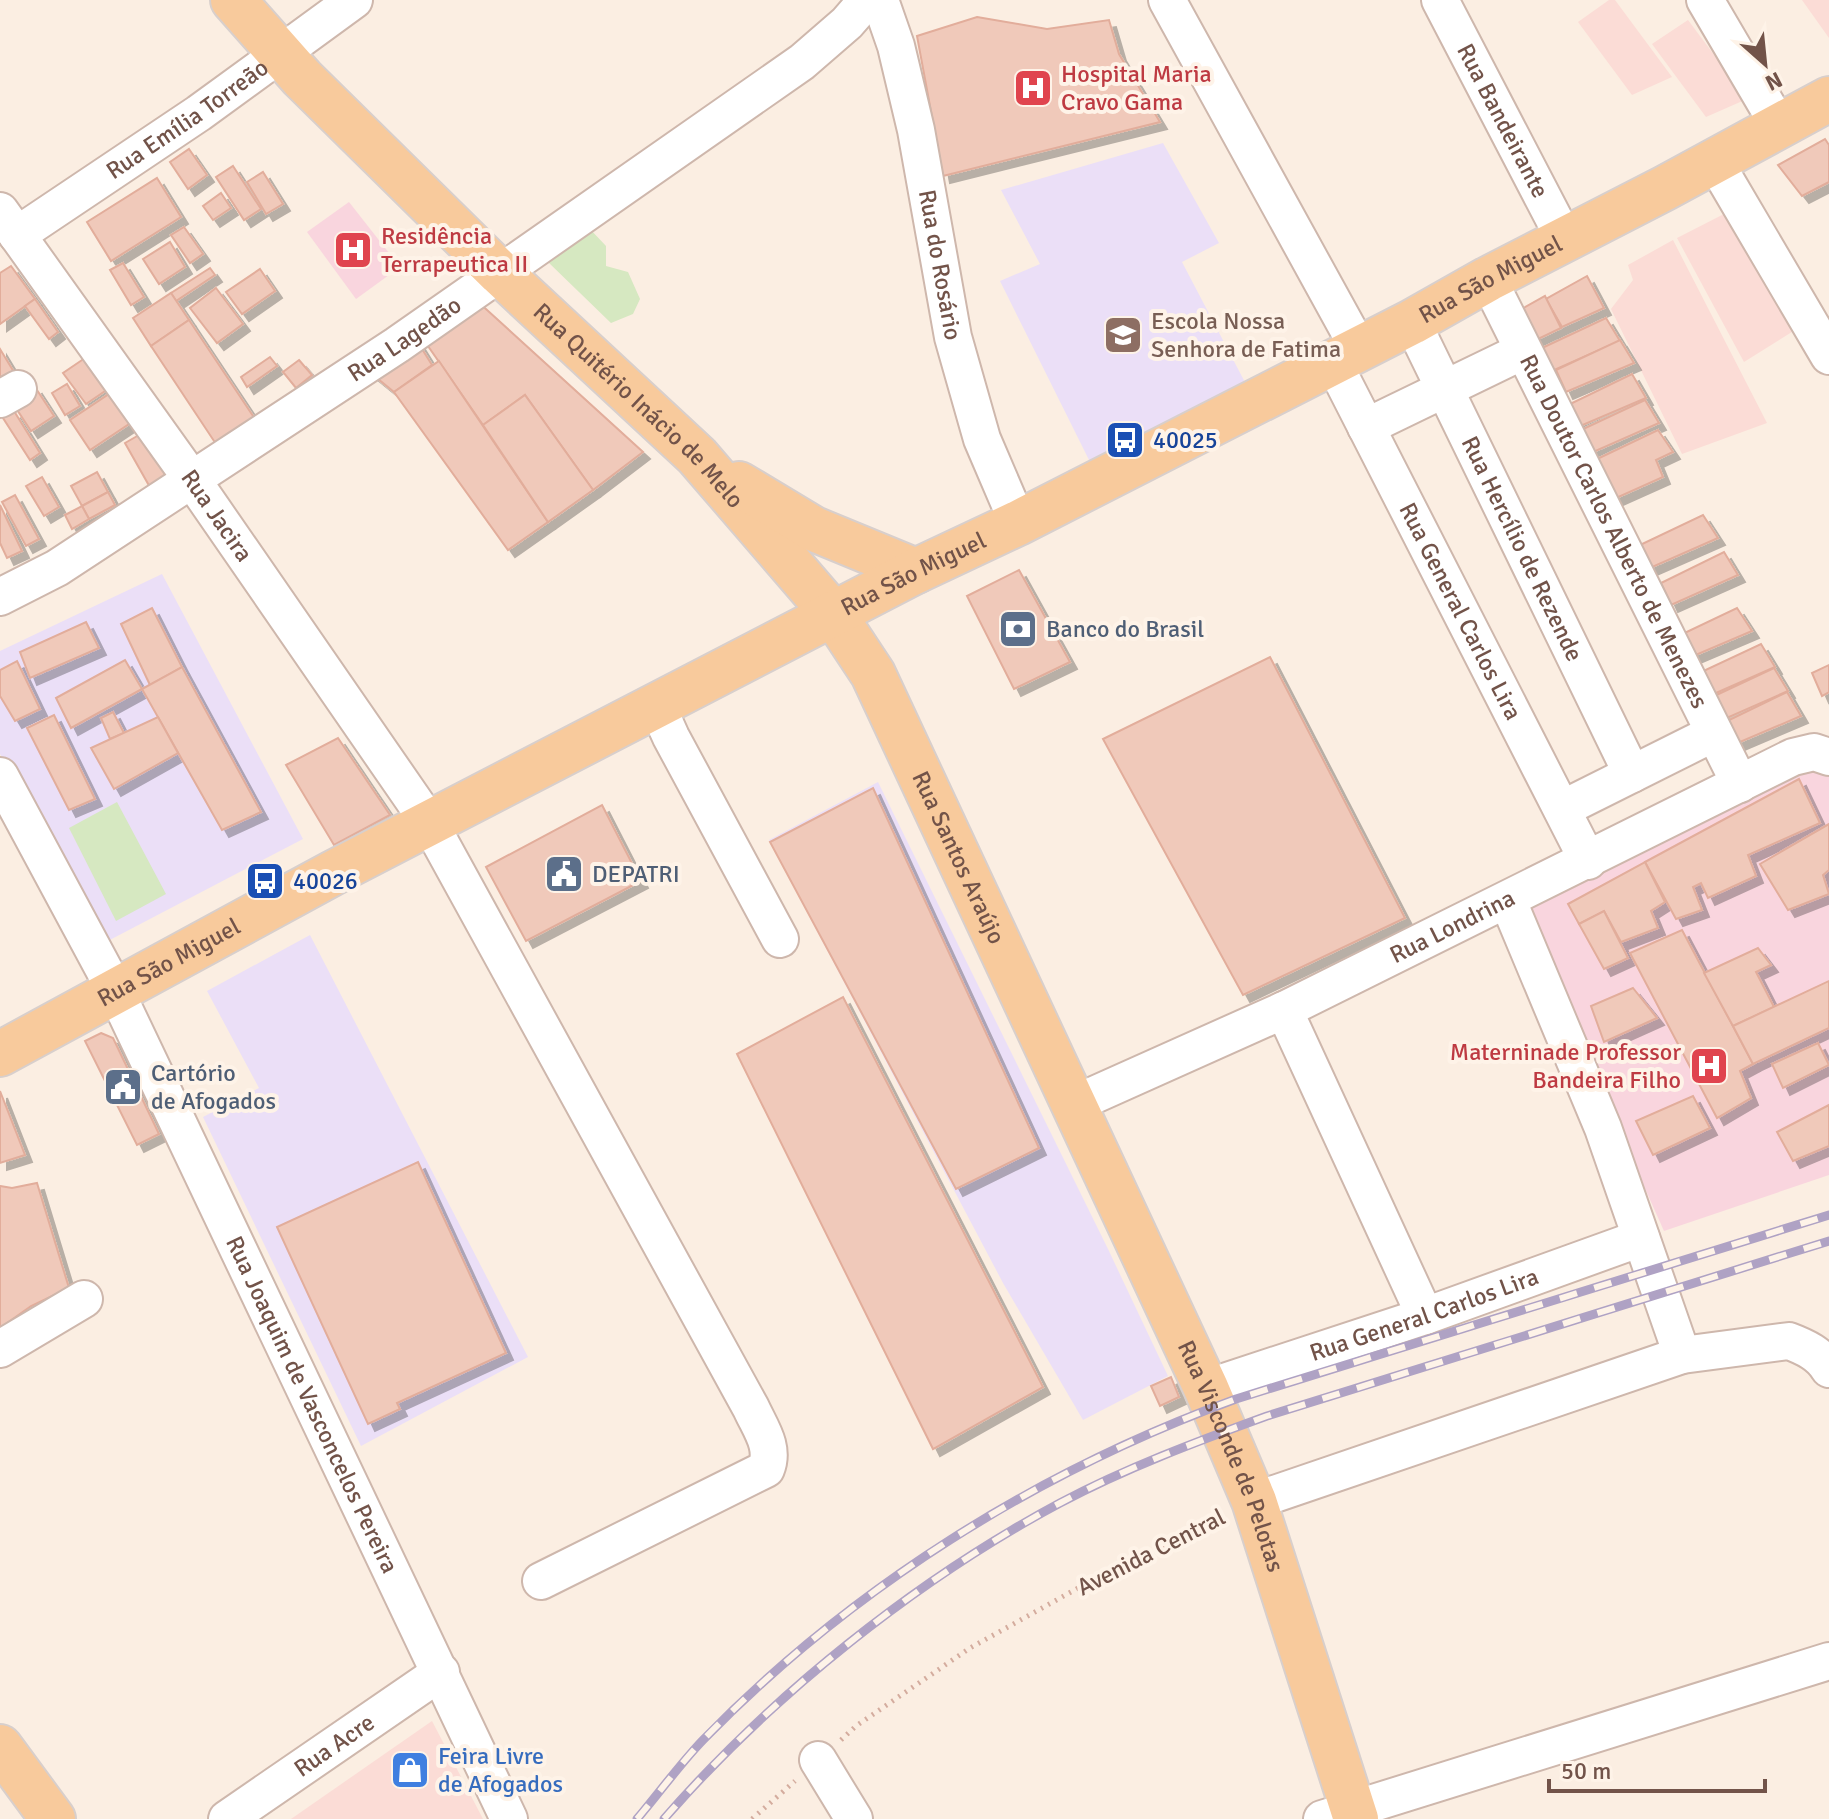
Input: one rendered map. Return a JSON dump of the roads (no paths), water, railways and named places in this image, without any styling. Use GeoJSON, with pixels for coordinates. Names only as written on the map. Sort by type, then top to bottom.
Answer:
{"type":"FeatureCollection","features":[{"type":"Feature","properties":{"kind":"main road","name":"Rua Quitério Inácio de Melo"},"geometry":{"type":"LineString","coordinates":[[233,0],[281,55],[500,273],[697,456],[834,615]]}},
{"type":"Feature","properties":{"kind":"main road","name":"Rua São Miguel"},"geometry":{"type":"LineString","coordinates":[[0,1054],[333,873],[916,571],[1018,523],[1412,322],[1829,99]]}},
{"type":"Feature","properties":{"kind":"main road"},"geometry":{"type":"LineString","coordinates":[[697,456],[759,498],[814,529],[916,571]]}},
{"type":"Feature","properties":{"kind":"main road","name":"Rua Santos Araújo"},"geometry":{"type":"LineString","coordinates":[[834,615],[873,674],[1074,1104]]}},
{"type":"Feature","properties":{"kind":"main road","name":"Rua Visconde de Pelotas"},"geometry":{"type":"LineString","coordinates":[[1074,1104],[1206,1388],[1254,1501],[1344,1816]]}},
{"type":"Feature","properties":{"kind":"main road"},"geometry":{"type":"LineString","coordinates":[[0,1747],[53,1819]]}},
{"type":"Feature","properties":{"kind":"street","name":"Rua Emília Torreão"},"geometry":{"type":"LineString","coordinates":[[8,223],[199,113],[354,0]]}},
{"type":"Feature","properties":{"kind":"street","name":"Rua Lagedão"},"geometry":{"type":"LineString","coordinates":[[0,597],[57,568],[397,345],[802,62],[847,23],[867,0]]}},
{"type":"Feature","properties":{"kind":"street","name":"Rua do Rosário"},"geometry":{"type":"LineString","coordinates":[[880,0],[896,46],[916,130],[953,337],[982,439],[1018,523]]}},
{"type":"Feature","properties":{"kind":"street","name":"Rua General Carlos Lira"},"geometry":{"type":"LineString","coordinates":[[1167,0],[1346,356],[1366,427],[1588,861]]}},
{"type":"Feature","properties":{"kind":"street","name":"Rua Bandeirante"},"geometry":{"type":"LineString","coordinates":[[1440,0],[1565,240]]}},
{"type":"Feature","properties":{"kind":"street"},"geometry":{"type":"LineString","coordinates":[[1705,0],[1779,126]]}},
{"type":"Feature","properties":{"kind":"street"},"geometry":{"type":"LineString","coordinates":[[1715,162],[1829,356]]}},
{"type":"Feature","properties":{"kind":"street","name":"Rua Jacira"},"geometry":{"type":"LineString","coordinates":[[8,223],[193,481],[430,824],[770,1448],[766,1469],[541,1581]]}},
{"type":"Feature","properties":{"kind":"street","name":"Rua Doutor Carlos Alberto de Menezes"},"geometry":{"type":"LineString","coordinates":[[1488,279],[1740,784]]}},
{"type":"Feature","properties":{"kind":"street","name":"Rua Hercílio de Rezende"},"geometry":{"type":"LineString","coordinates":[[1412,322],[1632,774]]}},
{"type":"Feature","properties":{"kind":"street"},"geometry":{"type":"LineString","coordinates":[[1366,427],[1523,351]]}},
{"type":"Feature","properties":{"kind":"street"},"geometry":{"type":"LineString","coordinates":[[657,706],[780,939]]}},
{"type":"Feature","properties":{"kind":"street"},"geometry":{"type":"LineString","coordinates":[[1562,809],[1714,733]]}},
{"type":"Feature","properties":{"kind":"street","name":"Rua Londrina"},"geometry":{"type":"LineString","coordinates":[[1074,1104],[1284,1010],[1793,757],[1814,752],[1829,757]]}},
{"type":"Feature","properties":{"kind":"street","name":"Rua Joaquim de Vasconcelos Pereira"},"geometry":{"type":"LineString","coordinates":[[0,776],[115,990],[509,1819]]}},
{"type":"Feature","properties":{"kind":"street"},"geometry":{"type":"LineString","coordinates":[[1508,901],[1603,1128],[1682,1355]]}},
{"type":"Feature","properties":{"kind":"street"},"geometry":{"type":"LineString","coordinates":[[1284,1010],[1425,1316]]}},
{"type":"Feature","properties":{"kind":"street","name":"Rua General Carlos Lira"},"geometry":{"type":"LineString","coordinates":[[1206,1388],[1425,1316],[1641,1238]]}},
{"type":"Feature","properties":{"kind":"street"},"geometry":{"type":"LineString","coordinates":[[0,1349],[84,1299]]}},
{"type":"Feature","properties":{"kind":"street","name":"Avenida Central"},"geometry":{"type":"LineString","coordinates":[[1254,1501],[1682,1355],[1789,1341],[1805,1347],[1824,1361],[1829,1369]]}},
{"type":"Feature","properties":{"kind":"street"},"geometry":{"type":"LineString","coordinates":[[1344,1816],[1829,1661]]}},
{"type":"Feature","properties":{"kind":"street","name":"Rua Acre"},"geometry":{"type":"LineString","coordinates":[[227,1819],[441,1672]]}},
{"type":"Feature","properties":{"kind":"street"},"geometry":{"type":"LineString","coordinates":[[818,1760],[854,1819]]}},
{"type":"Feature","properties":{"kind":"railway"},"geometry":{"type":"LineString","coordinates":[[637,1819],[703,1740],[760,1685],[821,1633],[884,1584],[951,1540],[1019,1498],[1090,1461],[1236,1399],[1829,1215]]}},
{"type":"Feature","properties":{"kind":"railway"},"geometry":{"type":"LineString","coordinates":[[664,1819],[751,1728],[848,1643],[953,1567],[1085,1490],[1162,1456],[1267,1416],[1829,1241]]}},
{"type":"Feature","properties":{"kind":"place","name":"Hospital Maria Cravo Gama"},"geometry":{"type":"Point","coordinates":[1033,88]}},
{"type":"Feature","properties":{"kind":"place","name":"Residência Terrapeutica II"},"geometry":{"type":"Point","coordinates":[353,250]}},
{"type":"Feature","properties":{"kind":"place","name":"Escola Nossa Senhora de Fatima"},"geometry":{"type":"Point","coordinates":[1123,335]}},
{"type":"Feature","properties":{"kind":"place","name":"40025"},"geometry":{"type":"Point","coordinates":[1125,440]}},
{"type":"Feature","properties":{"kind":"place","name":"Banco do Brasil"},"geometry":{"type":"Point","coordinates":[1018,629]}},
{"type":"Feature","properties":{"kind":"place","name":"DEPATRI"},"geometry":{"type":"Point","coordinates":[564,874]}},
{"type":"Feature","properties":{"kind":"place","name":"40026"},"geometry":{"type":"Point","coordinates":[265,881]}},
{"type":"Feature","properties":{"kind":"place","name":"Materninade Professor Bandeira Filho"},"geometry":{"type":"Point","coordinates":[1709,1066]}},
{"type":"Feature","properties":{"kind":"place","name":"Cartório de Afogados"},"geometry":{"type":"Point","coordinates":[123,1087]}},
{"type":"Feature","properties":{"kind":"place","name":"Feira Livre de Afogados"},"geometry":{"type":"Point","coordinates":[410,1770]}}]}
